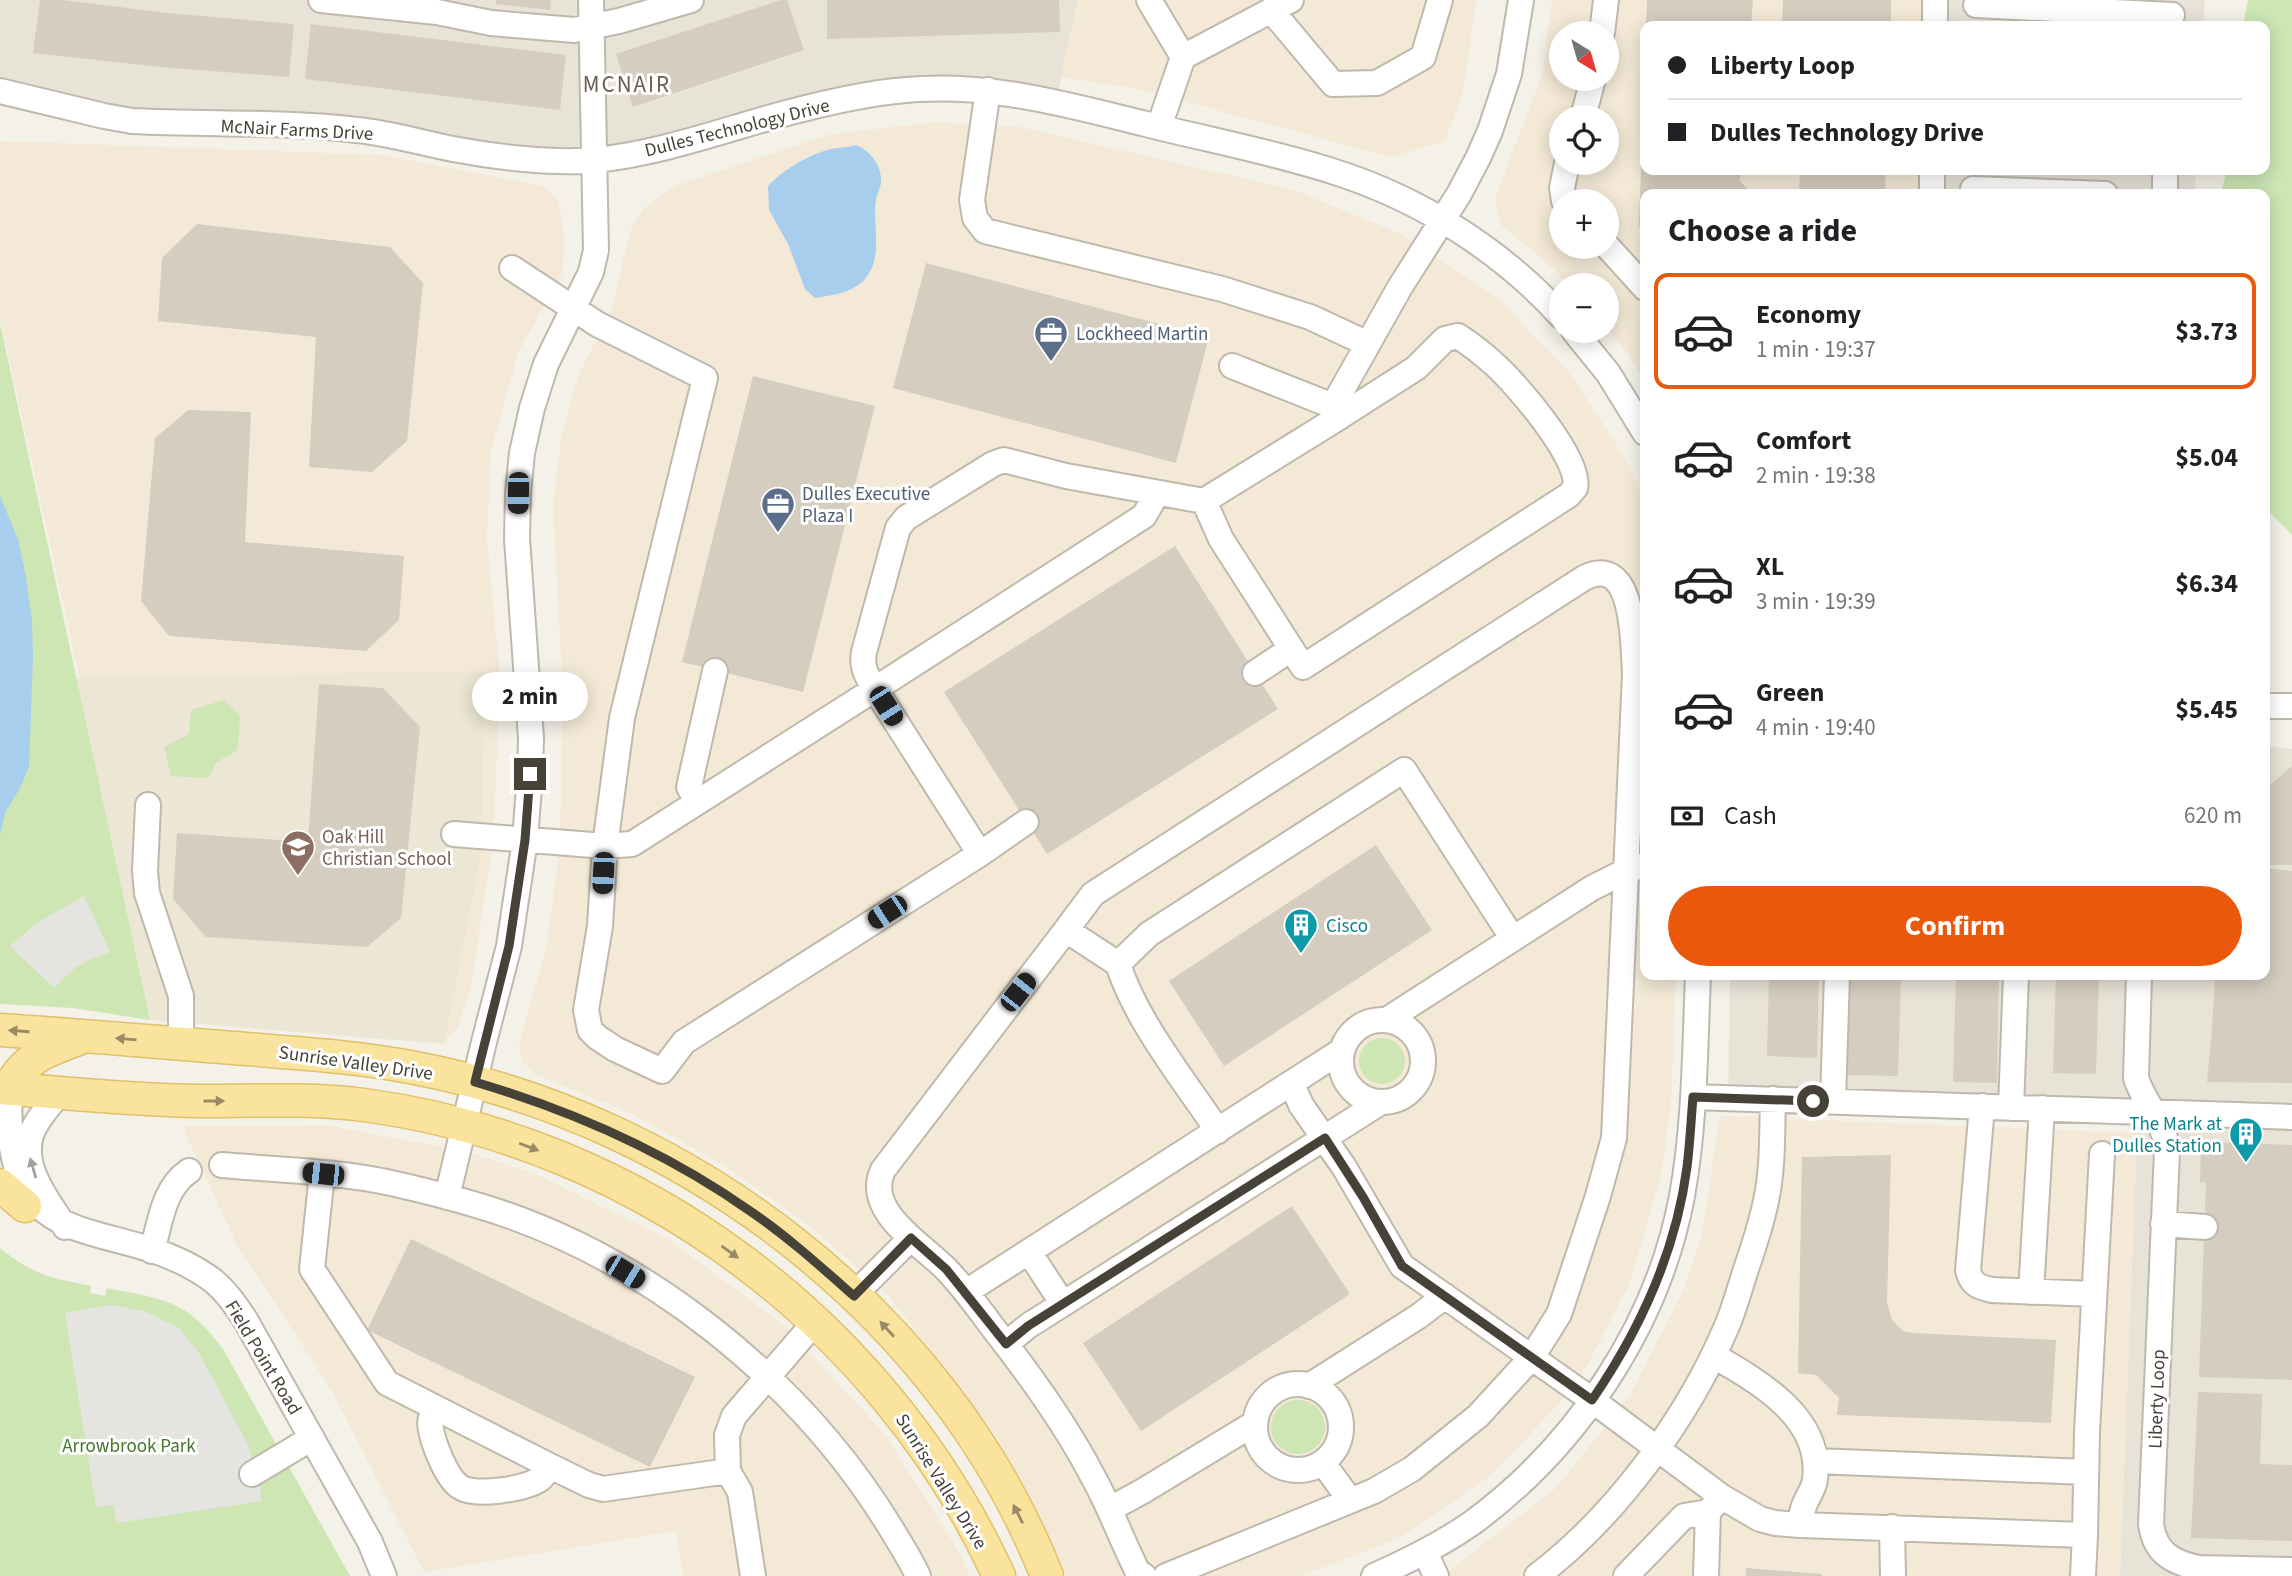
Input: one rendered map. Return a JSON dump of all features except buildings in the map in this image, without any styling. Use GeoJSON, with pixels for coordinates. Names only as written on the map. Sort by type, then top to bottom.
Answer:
{"type":"FeatureCollection","features":[{"type":"Feature","properties":{"kind":"main road","name":"Sunrise Valley Drive"},"geometry":{"type":"LineString","coordinates":[[0,1030],[381,1062],[475,1082],[529,1098],[669,1161],[752,1212],[795,1245],[854,1296],[923,1370],[962,1421],[1007,1493],[1047,1576]]}},
{"type":"Feature","properties":{"kind":"main road"},"geometry":{"type":"LineString","coordinates":[[5,1088],[26,1063],[86,1036]]}},
{"type":"Feature","properties":{"kind":"main road","name":"Sunrise Valley Drive"},"geometry":{"type":"LineString","coordinates":[[5,1088],[192,1101],[337,1102],[401,1112],[465,1125],[507,1138],[558,1157],[643,1197],[680,1218],[751,1268],[815,1322],[874,1381],[920,1440],[969,1517],[999,1576]]}},
{"type":"Feature","properties":{"kind":"main road"},"geometry":{"type":"LineString","coordinates":[[0,1185],[25,1206]]}},
{"type":"Feature","properties":{"kind":"street"},"geometry":{"type":"LineString","coordinates":[[321,0],[437,12],[474,9],[491,23],[574,30],[619,21],[687,1]]}},
{"type":"Feature","properties":{"kind":"street"},"geometry":{"type":"LineString","coordinates":[[447,1197],[509,946],[525,840],[531,738],[517,539],[518,493],[527,430],[539,386],[556,342],[595,263],[597,238],[591,0]]}},
{"type":"Feature","properties":{"kind":"street"},"geometry":{"type":"LineString","coordinates":[[1149,0],[1183,57]]}},
{"type":"Feature","properties":{"kind":"street"},"geometry":{"type":"LineString","coordinates":[[1159,127],[1183,57],[1281,5],[1333,84],[1377,83],[1423,57],[1440,0]]}},
{"type":"Feature","properties":{"kind":"street"},"geometry":{"type":"LineString","coordinates":[[1337,411],[1368,344],[1478,158],[1500,103],[1515,49],[1521,0]]}},
{"type":"Feature","properties":{"kind":"street"},"geometry":{"type":"LineString","coordinates":[[1603,21],[1606,0]]}},
{"type":"Feature","properties":{"kind":"street"},"geometry":{"type":"LineString","coordinates":[[1935,0],[1935,21]]}},
{"type":"Feature","properties":{"kind":"street"},"geometry":{"type":"LineString","coordinates":[[1976,5],[2172,14]]}},
{"type":"Feature","properties":{"kind":"street","name":"Dulles Technology Drive"},"geometry":{"type":"LineString","coordinates":[[595,160],[680,144],[777,116],[855,98],[926,88],[988,90],[1056,102],[1336,172],[1395,195],[1442,220],[1517,274],[1549,305]]}},
{"type":"Feature","properties":{"kind":"street"},"geometry":{"type":"LineString","coordinates":[[988,90],[972,200],[975,218],[985,231],[1222,289],[1310,317],[1368,344]]}},
{"type":"Feature","properties":{"kind":"street","name":"McNair Farms Drive"},"geometry":{"type":"LineString","coordinates":[[0,92],[104,117],[132,121],[359,130],[480,154],[595,160]]}},
{"type":"Feature","properties":{"kind":"street"},"geometry":{"type":"LineString","coordinates":[[1619,259],[1640,282]]}},
{"type":"Feature","properties":{"kind":"street"},"geometry":{"type":"LineString","coordinates":[[512,268],[572,309],[705,379],[622,718],[605,846],[600,926],[586,1010],[590,1030],[615,1049],[662,1071],[684,1042],[1026,822]]}},
{"type":"Feature","properties":{"kind":"street"},"geometry":{"type":"LineString","coordinates":[[980,854],[863,667],[864,652],[898,528],[906,518],[993,464],[1004,460],[1066,475],[1204,500],[1337,411],[1416,368],[1445,339],[1458,335],[1493,362],[1519,389],[1571,462],[1577,482],[1569,495],[1303,667],[1221,539],[1204,500]]}},
{"type":"Feature","properties":{"kind":"street"},"geometry":{"type":"LineString","coordinates":[[1584,343],[1608,373],[1640,425]]}},
{"type":"Feature","properties":{"kind":"street"},"geometry":{"type":"LineString","coordinates":[[1231,366],[1337,411]]}},
{"type":"Feature","properties":{"kind":"street"},"geometry":{"type":"LineString","coordinates":[[454,834],[605,846],[632,844],[1144,516],[1157,493]]}},
{"type":"Feature","properties":{"kind":"street"},"geometry":{"type":"LineString","coordinates":[[1144,1576],[1137,1570],[1110,1509],[1064,1426],[965,1292],[946,1269],[896,1222],[880,1199],[878,1184],[883,1170],[1093,894],[1584,579],[1600,573],[1613,576],[1622,587],[1633,641],[1635,868],[1614,1138],[1559,1314],[1532,1357],[1478,1416],[1446,1443],[1393,1480],[1374,1491],[1166,1576]]}},
{"type":"Feature","properties":{"kind":"street"},"geometry":{"type":"LineString","coordinates":[[1255,673],[1291,649]]}},
{"type":"Feature","properties":{"kind":"street"},"geometry":{"type":"LineString","coordinates":[[698,802],[689,787],[715,671]]}},
{"type":"Feature","properties":{"kind":"street"},"geometry":{"type":"LineString","coordinates":[[2270,706],[2292,706]]}},
{"type":"Feature","properties":{"kind":"street"},"geometry":{"type":"LineString","coordinates":[[1118,964],[1149,934],[1404,771],[1513,939]]}},
{"type":"Feature","properties":{"kind":"street"},"geometry":{"type":"LineString","coordinates":[[148,805],[145,871],[147,893],[181,996],[181,1044]]}},
{"type":"Feature","properties":{"kind":"street"},"geometry":{"type":"LineString","coordinates":[[1388,1019],[1592,888],[1635,868]]}},
{"type":"Feature","properties":{"kind":"street"},"geometry":{"type":"LineString","coordinates":[[1066,930],[1118,964],[1124,984],[1141,1015],[1218,1131]]}},
{"type":"Feature","properties":{"kind":"street"},"geometry":{"type":"LineString","coordinates":[[1374,1576],[1424,1552],[1471,1523],[1515,1486],[1547,1455],[1592,1400],[1632,1336],[1662,1268],[1681,1200],[1687,1167],[1693,1097],[1698,980]]}},
{"type":"Feature","properties":{"kind":"street"},"geometry":{"type":"LineString","coordinates":[[1833,1101],[1837,980]]}},
{"type":"Feature","properties":{"kind":"street"},"geometry":{"type":"LineString","coordinates":[[2011,1108],[2016,980]]}},
{"type":"Feature","properties":{"kind":"street","name":"Liberty Loop"},"geometry":{"type":"LineString","coordinates":[[2139,980],[2136,1078],[2139,1089],[2160,1112],[2167,1143],[2151,1524],[2153,1540],[2172,1559],[2191,1567],[2292,1570]]}},
{"type":"Feature","properties":{"kind":"street"},"geometry":{"type":"LineString","coordinates":[[1376,1019],[1388,1019],[1402,1023],[1413,1032],[1421,1044],[1424,1058],[1422,1072],[1407,1094],[1395,1100],[1381,1102],[1358,1095],[1343,1076],[1340,1064],[1346,1040],[1354,1030],[1376,1019]]}},
{"type":"Feature","properties":{"kind":"street"},"geometry":{"type":"LineString","coordinates":[[965,1292],[1342,1051]]}},
{"type":"Feature","properties":{"kind":"street"},"geometry":{"type":"LineString","coordinates":[[1292,1084],[1301,1105],[1363,1197],[1402,1266],[1657,1448],[1715,1505],[1775,1523],[2085,1535]]}},
{"type":"Feature","properties":{"kind":"street"},"geometry":{"type":"LineString","coordinates":[[5,1088],[2,1135],[4,1161],[10,1185],[25,1206]]}},
{"type":"Feature","properties":{"kind":"street"},"geometry":{"type":"LineString","coordinates":[[59,1093],[34,1129],[30,1154],[38,1182],[65,1227]]}},
{"type":"Feature","properties":{"kind":"street"},"geometry":{"type":"LineString","coordinates":[[1693,1097],[2292,1116]]}},
{"type":"Feature","properties":{"kind":"street"},"geometry":{"type":"LineString","coordinates":[[1536,1576],[1571,1548],[1624,1491],[1695,1392],[1714,1356],[1727,1325],[1766,1200],[1773,1099]]}},
{"type":"Feature","properties":{"kind":"street"},"geometry":{"type":"LineString","coordinates":[[1006,1344],[1028,1326],[1381,1102]]}},
{"type":"Feature","properties":{"kind":"street"},"geometry":{"type":"LineString","coordinates":[[1982,1106],[1968,1270],[1970,1278],[1978,1287],[2094,1294]]}},
{"type":"Feature","properties":{"kind":"street"},"geometry":{"type":"LineString","coordinates":[[2031,1292],[2042,1108]]}},
{"type":"Feature","properties":{"kind":"street"},"geometry":{"type":"LineString","coordinates":[[2083,1576],[2102,1154]]}},
{"type":"Feature","properties":{"kind":"street"},"geometry":{"type":"LineString","coordinates":[[222,1165],[390,1183],[447,1197],[521,1221],[609,1262],[671,1299],[745,1356],[827,1438],[869,1492],[918,1576]]}},
{"type":"Feature","properties":{"kind":"street"},"geometry":{"type":"LineString","coordinates":[[152,1251],[171,1190],[189,1171]]}},
{"type":"Feature","properties":{"kind":"street"},"geometry":{"type":"LineString","coordinates":[[323,1174],[312,1269],[387,1383],[550,1466],[603,1489],[729,1471]]}},
{"type":"Feature","properties":{"kind":"street","name":"Field Point Road"},"geometry":{"type":"LineString","coordinates":[[25,1206],[65,1227],[152,1251],[194,1269],[208,1277],[228,1295],[246,1321],[370,1542],[384,1576]]}},
{"type":"Feature","properties":{"kind":"street"},"geometry":{"type":"LineString","coordinates":[[2163,1224],[2205,1227]]}},
{"type":"Feature","properties":{"kind":"street"},"geometry":{"type":"LineString","coordinates":[[854,1296],[911,1238]]}},
{"type":"Feature","properties":{"kind":"street"},"geometry":{"type":"LineString","coordinates":[[1028,1252],[1063,1304]]}},
{"type":"Feature","properties":{"kind":"street"},"geometry":{"type":"LineString","coordinates":[[1309,1386],[1419,1316],[1445,1296]]}},
{"type":"Feature","properties":{"kind":"street"},"geometry":{"type":"LineString","coordinates":[[753,1576],[740,1492],[729,1471],[726,1435],[734,1416],[815,1322]]}},
{"type":"Feature","properties":{"kind":"street"},"geometry":{"type":"LineString","coordinates":[[1714,1356],[1748,1376],[1787,1408],[1808,1436],[1814,1448],[1815,1480],[1812,1493],[1802,1509],[1800,1525]]}},
{"type":"Feature","properties":{"kind":"street"},"geometry":{"type":"LineString","coordinates":[[1289,1384],[1309,1386],[1326,1393],[1336,1406],[1341,1422],[1340,1440],[1336,1449],[1323,1463],[1296,1471],[1283,1469],[1269,1460],[1259,1448],[1254,1432],[1255,1423],[1261,1404],[1272,1392],[1289,1384]]}},
{"type":"Feature","properties":{"kind":"street"},"geometry":{"type":"LineString","coordinates":[[434,1409],[429,1421],[434,1440],[450,1476],[467,1491],[490,1492],[533,1482],[541,1478],[550,1466]]}},
{"type":"Feature","properties":{"kind":"street"},"geometry":{"type":"LineString","coordinates":[[1110,1509],[1143,1492],[1255,1423]]}},
{"type":"Feature","properties":{"kind":"street"},"geometry":{"type":"LineString","coordinates":[[252,1474],[312,1438]]}},
{"type":"Feature","properties":{"kind":"street"},"geometry":{"type":"LineString","coordinates":[[1816,1461],[2086,1472]]}},
{"type":"Feature","properties":{"kind":"street"},"geometry":{"type":"LineString","coordinates":[[1323,1463],[1350,1500]]}},
{"type":"Feature","properties":{"kind":"street"},"geometry":{"type":"LineString","coordinates":[[1626,1576],[1684,1516],[1715,1505]]}},
{"type":"Feature","properties":{"kind":"street"},"geometry":{"type":"LineString","coordinates":[[1706,1576],[1715,1505]]}},
{"type":"Feature","properties":{"kind":"street"},"geometry":{"type":"LineString","coordinates":[[1892,1527],[1893,1576]]}},
{"type":"Feature","properties":{"kind":"street"},"geometry":{"type":"LineString","coordinates":[[1424,1552],[1436,1576]]}},
{"type":"Feature","properties":{"kind":"shaded area"},"geometry":{"type":"Polygon","coordinates":[[[0,0],[1078,0],[1056,102],[954,88],[620,155],[164,123],[0,91],[0,0]]]}},
{"type":"Feature","properties":{"kind":"shaded area"},"geometry":{"type":"Polygon","coordinates":[[[1078,0],[1476,0],[1463,94],[1444,142],[1390,157],[1138,89],[1060,77],[1078,0]]]}},
{"type":"Feature","properties":{"kind":"shaded area"},"geometry":{"type":"Polygon","coordinates":[[[1552,0],[1921,0],[1921,21],[1640,21],[1640,175],[1919,175],[1919,189],[1640,189],[1640,374],[1619,343],[1619,273],[1557,273],[1501,225],[1495,198],[1542,75],[1549,22],[1549,91],[1619,91],[1619,21],[1549,21],[1552,0]]]}},
{"type":"Feature","properties":{"kind":"shaded area"},"geometry":{"type":"Polygon","coordinates":[[[1921,0],[2205,0],[2203,21],[1921,21],[1921,0]]]}},
{"type":"Feature","properties":{"kind":"shaded area"},"geometry":{"type":"Polygon","coordinates":[[[938,122],[1020,127],[1294,190],[1401,234],[1497,297],[1568,371],[1624,456],[1640,493],[1640,980],[1676,980],[1671,1104],[1661,1175],[1630,1283],[1578,1383],[1493,1474],[1399,1538],[1301,1576],[1067,1576],[1000,1441],[888,1295],[812,1228],[728,1168],[630,1113],[534,1074],[522,1061],[519,1043],[547,945],[560,843],[563,697],[553,505],[562,433],[579,374],[612,309],[630,231],[644,208],[675,186],[831,134],[938,122]]]}},
{"type":"Feature","properties":{"kind":"shaded area"},"geometry":{"type":"Polygon","coordinates":[[[0,141],[383,155],[543,186],[559,203],[564,234],[563,271],[518,353],[491,451],[487,538],[500,679],[493,845],[471,985],[458,1028],[446,1041],[155,1018],[0,318],[0,141]]]}},
{"type":"Feature","properties":{"kind":"shaded area"},"geometry":{"type":"Polygon","coordinates":[[[1919,175],[2196,175],[2195,189],[1919,189],[1919,175]]]}},
{"type":"Feature","properties":{"kind":"shaded area","name":"Oak Hill Christian School"},"geometry":{"type":"Polygon","coordinates":[[[483,671],[482,848],[444,1044],[150,1020],[76,678],[483,671]]]}},
{"type":"Feature","properties":{"kind":"shaded area"},"geometry":{"type":"Polygon","coordinates":[[[2270,747],[2292,749],[2292,1576],[2120,1576],[2137,1133],[2132,1120],[1728,1107],[1730,980],[2270,980],[2270,747]]]}},
{"type":"Feature","properties":{"kind":"shaded area"},"geometry":{"type":"Polygon","coordinates":[[[84,896],[110,952],[75,968],[54,988],[10,946],[37,923],[84,896]]]}},
{"type":"Feature","properties":{"kind":"shaded area"},"geometry":{"type":"Polygon","coordinates":[[[1720,1116],[2137,1133],[2120,1576],[1448,1576],[1446,1573],[1556,1488],[1630,1395],[1684,1289],[1702,1233],[1720,1116]]]}},
{"type":"Feature","properties":{"kind":"shaded area"},"geometry":{"type":"Polygon","coordinates":[[[325,1125],[468,1152],[538,1175],[668,1239],[785,1326],[884,1433],[961,1555],[970,1576],[683,1576],[676,1531],[424,1572],[332,1391],[236,1243],[182,1126],[325,1125]]]}},
{"type":"Feature","properties":{"kind":"shaded area"},"geometry":{"type":"Polygon","coordinates":[[[111,1305],[145,1311],[179,1328],[199,1353],[248,1445],[260,1482],[261,1501],[117,1523],[113,1505],[96,1507],[65,1313],[111,1305]]]}},
{"type":"Feature","properties":{"kind":"green space"},"geometry":{"type":"Polygon","coordinates":[[[2248,0],[2292,0],[2292,535],[2270,513],[2270,189],[2222,189],[2226,175],[2270,175],[2270,21],[2244,21],[2248,0]]]}},
{"type":"Feature","properties":{"kind":"green space"},"geometry":{"type":"Polygon","coordinates":[[[0,323],[150,1020],[73,1008],[0,1004],[0,323]]]}},
{"type":"Feature","properties":{"kind":"green space"},"geometry":{"type":"Polygon","coordinates":[[[224,700],[240,716],[238,750],[217,762],[208,778],[171,776],[164,747],[189,734],[191,710],[224,700]]]}},
{"type":"Feature","properties":{"kind":"green space"},"geometry":{"type":"Polygon","coordinates":[[[1382,1038],[1398,1045],[1405,1061],[1398,1077],[1382,1084],[1366,1077],[1359,1061],[1366,1045],[1382,1038]]]}},
{"type":"Feature","properties":{"kind":"green space","name":"Arrowbrook Park"},"geometry":{"type":"Polygon","coordinates":[[[0,1248],[33,1270],[91,1286],[90,1293],[105,1296],[107,1288],[144,1295],[173,1304],[198,1320],[223,1349],[350,1576],[0,1576],[0,1248]]]}},
{"type":"Feature","properties":{"kind":"green space"},"geometry":{"type":"Polygon","coordinates":[[[1298,1400],[1317,1408],[1325,1427],[1317,1446],[1298,1454],[1279,1446],[1271,1427],[1279,1408],[1298,1400]]]}},
{"type":"Feature","properties":{"kind":"water"},"geometry":{"type":"Polygon","coordinates":[[[856,145],[873,158],[880,172],[881,183],[875,208],[875,257],[868,275],[858,285],[845,292],[815,298],[805,289],[788,244],[769,210],[768,186],[808,157],[856,145]]]}},
{"type":"Feature","properties":{"kind":"water"},"geometry":{"type":"Polygon","coordinates":[[[0,496],[18,539],[26,577],[33,656],[29,767],[5,813],[0,835],[0,496]]]}},
{"type":"Feature","properties":{"kind":"place","name":"Lockheed Martin"},"geometry":{"type":"Point","coordinates":[1051,363]}},
{"type":"Feature","properties":{"kind":"place","name":"Dulles Executive Plaza I"},"geometry":{"type":"Point","coordinates":[778,534]}},
{"type":"Feature","properties":{"kind":"place","name":"Oak Hill Christian School"},"geometry":{"type":"Point","coordinates":[298,877]}},
{"type":"Feature","properties":{"kind":"place","name":"Cisco"},"geometry":{"type":"Point","coordinates":[1301,955]}},
{"type":"Feature","properties":{"kind":"place","name":"The Mark at Dulles Station"},"geometry":{"type":"Point","coordinates":[2246,1164]}},
{"type":"Feature","properties":{"kind":"district","name":"MCNAIR"},"geometry":{"type":"Point","coordinates":[627,84]}},
{"type":"Feature","properties":{"kind":"route"},"geometry":{"type":"LineString","coordinates":[[530,774],[516,908],[502,977],[475,1082],[529,1098],[569,1114],[646,1148],[680,1167],[752,1212],[821,1266],[854,1296],[911,1238],[946,1269],[1006,1344],[1028,1326],[1325,1138],[1345,1167],[1402,1266],[1592,1400],[1632,1336],[1662,1268],[1673,1233],[1687,1167],[1693,1097],[1813,1101]]}}]}
